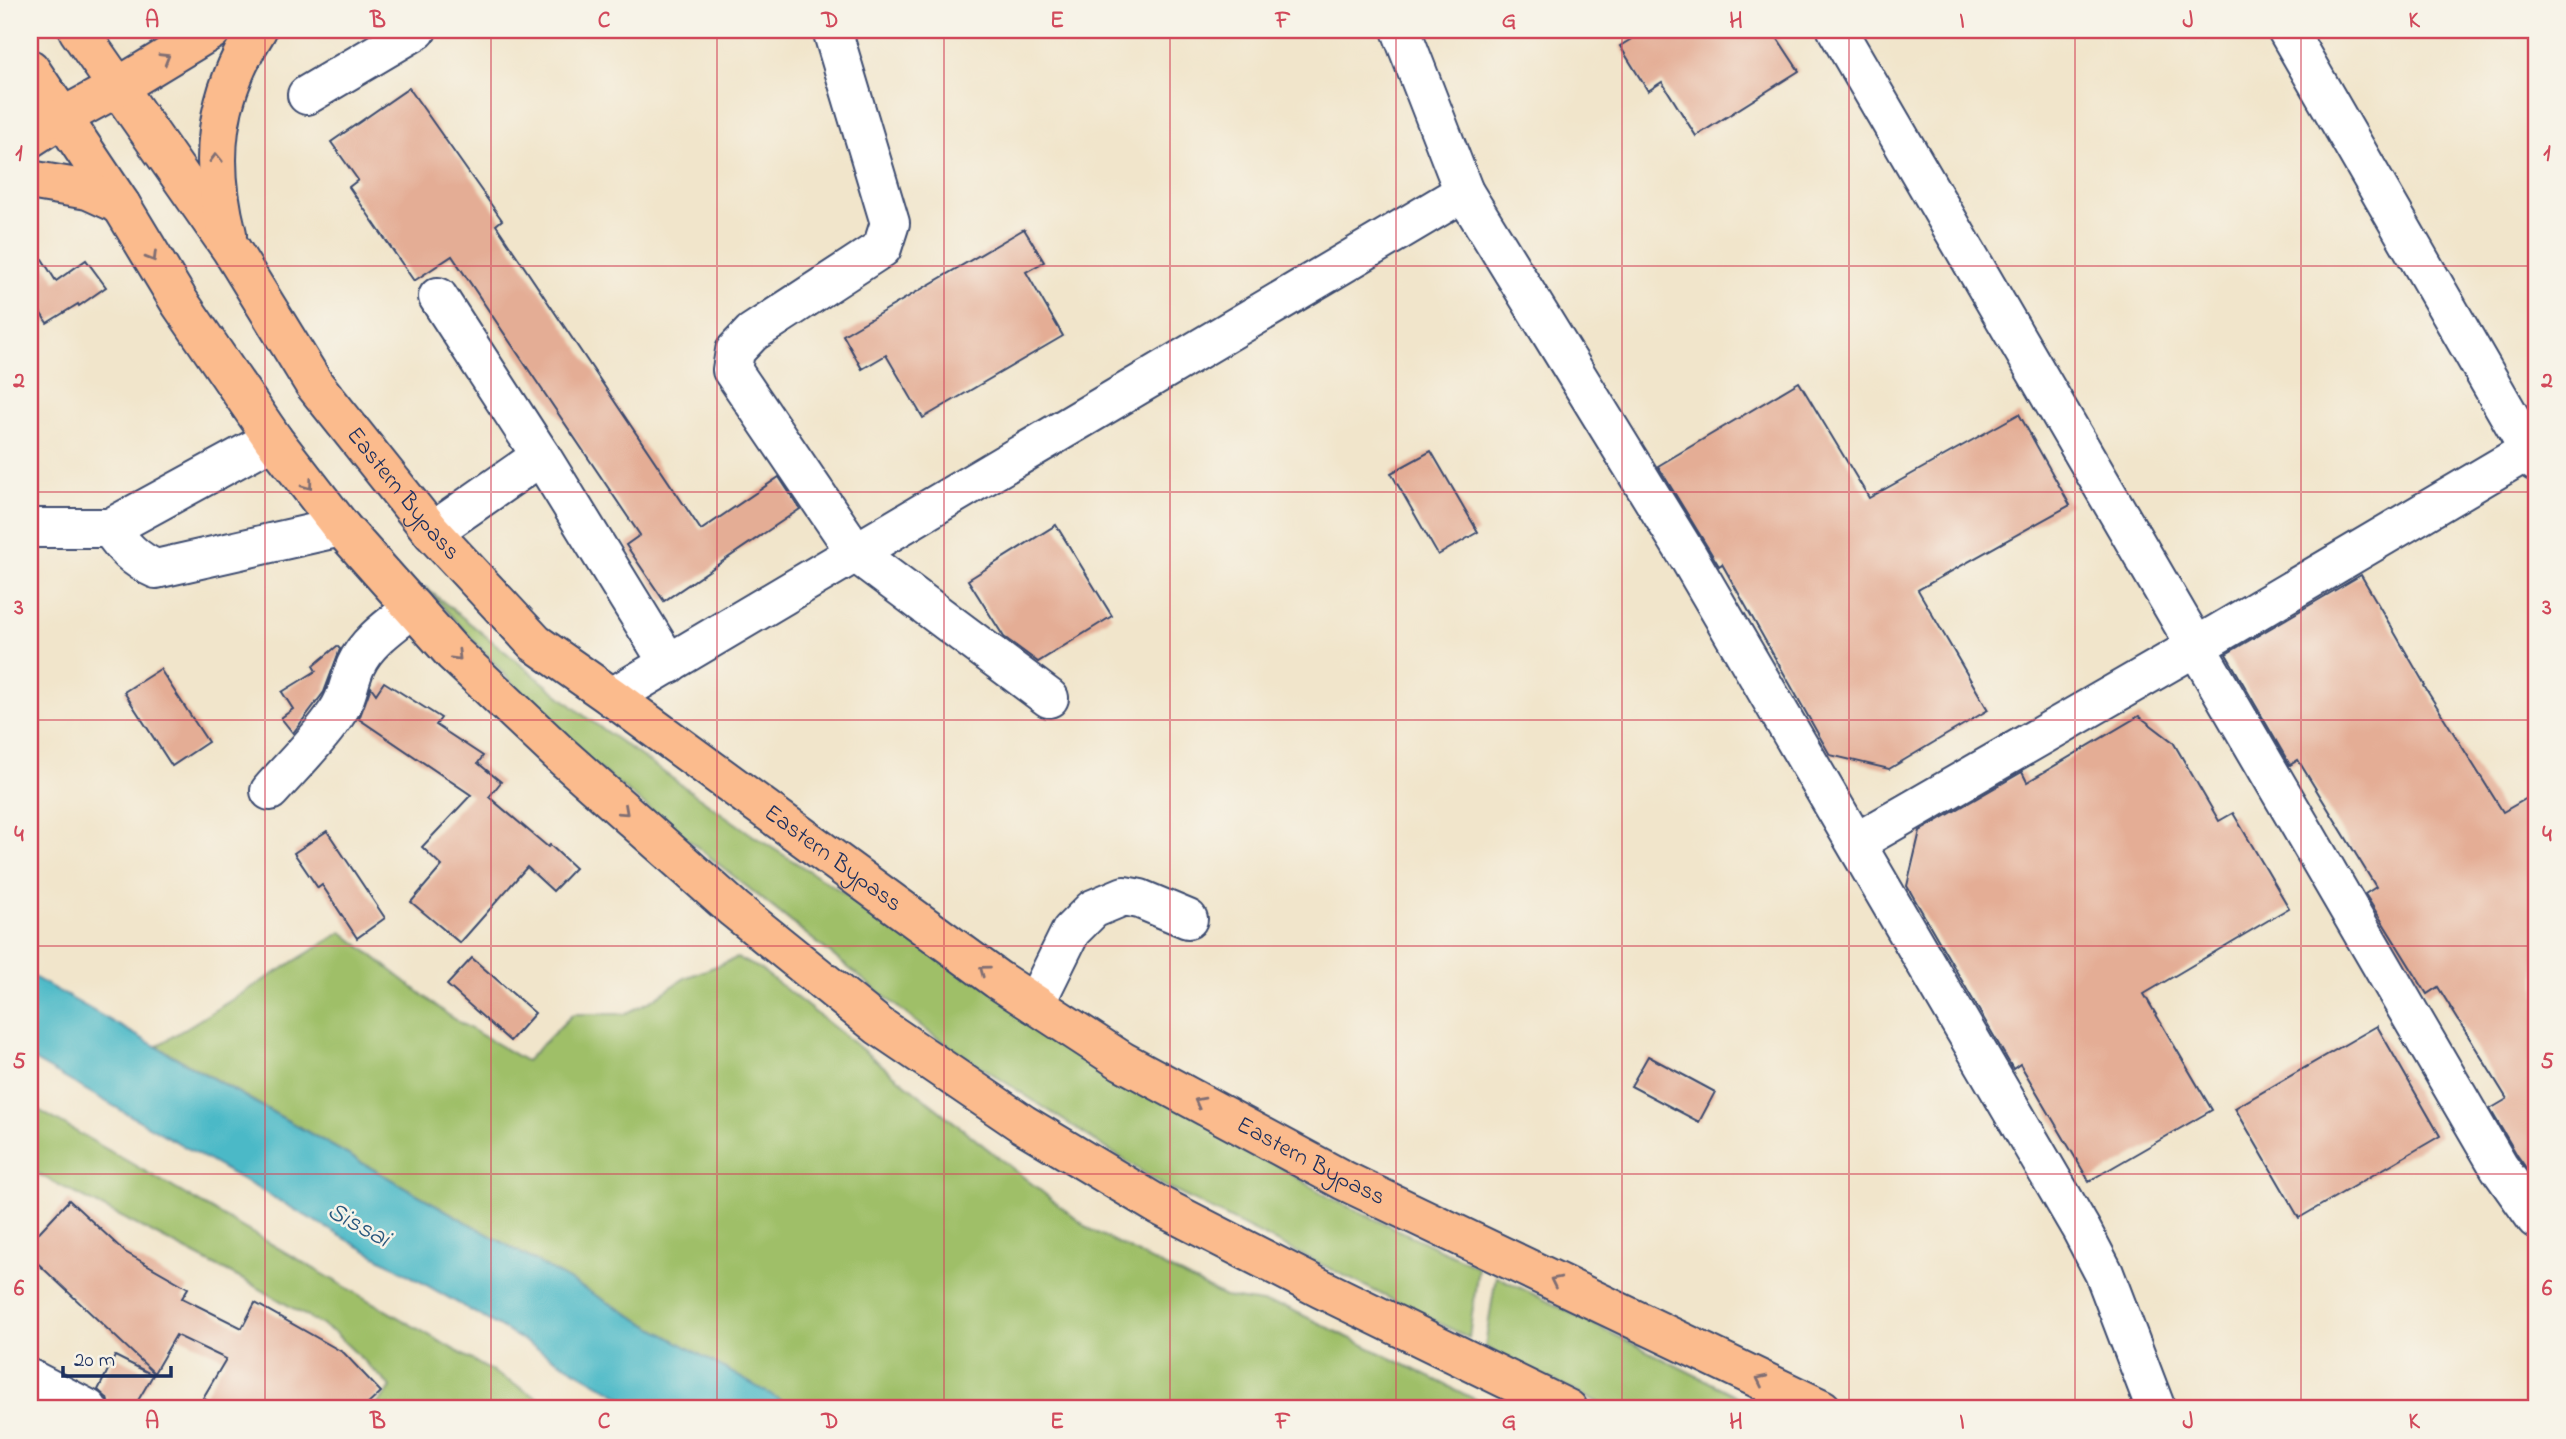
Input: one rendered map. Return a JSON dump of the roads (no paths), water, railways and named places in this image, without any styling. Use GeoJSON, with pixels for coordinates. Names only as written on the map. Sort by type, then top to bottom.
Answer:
{"type":"FeatureCollection","features":[{"type":"Feature","properties":{"kind":"main road"},"geometry":{"type":"LineString","coordinates":[[30,138],[212,30]]}},
{"type":"Feature","properties":{"kind":"main road"},"geometry":{"type":"LineString","coordinates":[[231,249],[218,200],[215,150],[224,101],[241,54],[257,30]]}},
{"type":"Feature","properties":{"kind":"main road"},"geometry":{"type":"LineString","coordinates":[[91,34],[30,72],[121,205],[180,303],[273,439],[341,527],[453,653],[561,755],[734,909],[879,1026],[1023,1124],[1158,1205],[1322,1289],[1568,1409]]}},
{"type":"Feature","properties":{"kind":"main road","name":"Eastern Bypass"},"geometry":{"type":"LineString","coordinates":[[91,34],[118,87],[231,249],[313,384],[432,532],[535,643],[892,903],[1035,1004],[1122,1061],[1343,1180],[1822,1409]]}},
{"type":"Feature","properties":{"kind":"main road"},"geometry":{"type":"LineString","coordinates":[[30,180],[88,190],[121,205]]}},
{"type":"Feature","properties":{"kind":"street"},"geometry":{"type":"LineString","coordinates":[[307,95],[417,30]]}},
{"type":"Feature","properties":{"kind":"street"},"geometry":{"type":"LineString","coordinates":[[832,30],[890,223],[882,248],[752,333],[735,351],[733,370],[857,554],[1048,698]]}},
{"type":"Feature","properties":{"kind":"street"},"geometry":{"type":"LineString","coordinates":[[1401,30],[1464,192],[1689,558],[2081,1229],[2104,1273],[2156,1409]]}},
{"type":"Feature","properties":{"kind":"street"},"geometry":{"type":"LineString","coordinates":[[1837,30],[2499,1167],[2536,1219]]}},
{"type":"Feature","properties":{"kind":"street"},"geometry":{"type":"LineString","coordinates":[[1857,842],[2534,453],[2287,30]]}},
{"type":"Feature","properties":{"kind":"street"},"geometry":{"type":"LineString","coordinates":[[612,697],[1464,192]]}},
{"type":"Feature","properties":{"kind":"street"},"geometry":{"type":"LineString","coordinates":[[438,297],[541,456],[669,664]]}},
{"type":"Feature","properties":{"kind":"street"},"geometry":{"type":"LineString","coordinates":[[30,528],[110,527],[273,439]]}},
{"type":"Feature","properties":{"kind":"street"},"geometry":{"type":"LineString","coordinates":[[432,532],[541,456]]}},
{"type":"Feature","properties":{"kind":"street"},"geometry":{"type":"LineString","coordinates":[[110,527],[121,545],[140,562],[156,569],[341,527]]}},
{"type":"Feature","properties":{"kind":"street"},"geometry":{"type":"LineString","coordinates":[[270,791],[316,741],[337,713],[349,691],[356,664],[370,645],[413,608]]}},
{"type":"Feature","properties":{"kind":"street"},"geometry":{"type":"LineString","coordinates":[[1035,1004],[1071,931],[1093,909],[1124,896],[1140,899],[1188,919]]}},
{"type":"Feature","properties":{"kind":"street"},"geometry":{"type":"LineString","coordinates":[[30,1378],[88,1409]]}},
{"type":"Feature","properties":{"kind":"water","name":"Sissai"},"geometry":{"type":"Polygon","coordinates":[[[30,975],[796,1409],[643,1409],[30,1058],[30,975]]]}}]}
